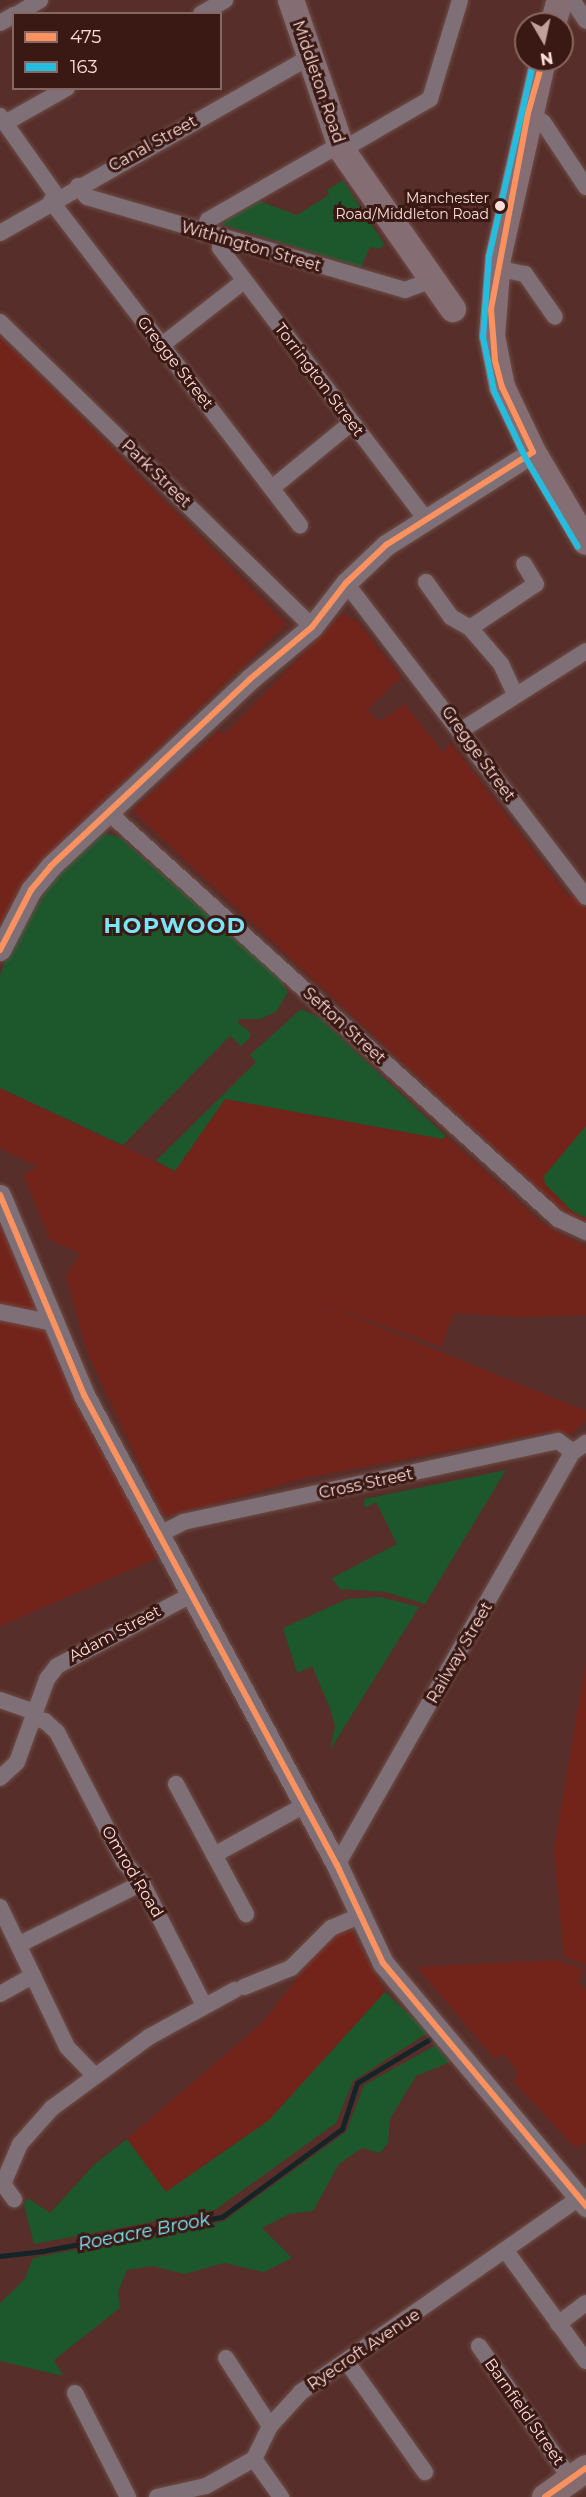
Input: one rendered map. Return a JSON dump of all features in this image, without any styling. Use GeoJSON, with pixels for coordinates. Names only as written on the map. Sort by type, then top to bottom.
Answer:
{"type":"FeatureCollection","features":[{"type":"Feature","properties":{"kind":"highway"},"geometry":{"type":"LineString","coordinates":[[545,2497],[578,2473]]}},
{"type":"Feature","properties":{"kind":"main road","name":"Middleton Road"},"geometry":{"type":"LineString","coordinates":[[291,0],[308,58],[340,147],[430,281],[453,309]]}},
{"type":"Feature","properties":{"kind":"main road"},"geometry":{"type":"LineString","coordinates":[[540,72],[528,113],[496,268],[492,336],[502,387],[533,452],[586,542]]}},
{"type":"Feature","properties":{"kind":"street"},"geometry":{"type":"LineString","coordinates":[[16,10],[40,0]]}},
{"type":"Feature","properties":{"kind":"street"},"geometry":{"type":"LineString","coordinates":[[204,12],[225,0]]}},
{"type":"Feature","properties":{"kind":"street"},"geometry":{"type":"LineString","coordinates":[[202,233],[208,220],[430,99],[460,0]]}},
{"type":"Feature","properties":{"kind":"street"},"geometry":{"type":"LineString","coordinates":[[572,0],[586,21]]}},
{"type":"Feature","properties":{"kind":"street"},"geometry":{"type":"LineString","coordinates":[[0,23],[12,13]]}},
{"type":"Feature","properties":{"kind":"street","name":"Canal Street"},"geometry":{"type":"LineString","coordinates":[[0,232],[308,58]]}},
{"type":"Feature","properties":{"kind":"street"},"geometry":{"type":"LineString","coordinates":[[3,120],[63,90]]}},
{"type":"Feature","properties":{"kind":"street"},"geometry":{"type":"LineString","coordinates":[[528,113],[543,122],[586,187]]}},
{"type":"Feature","properties":{"kind":"street","name":"Gregge Street"},"geometry":{"type":"LineString","coordinates":[[3,120],[54,200],[300,525]]}},
{"type":"Feature","properties":{"kind":"street","name":"Withington Street"},"geometry":{"type":"LineString","coordinates":[[78,186],[87,197],[221,239],[405,290],[430,281]]}},
{"type":"Feature","properties":{"kind":"street","name":"Torrington Street"},"geometry":{"type":"LineString","coordinates":[[221,239],[219,248],[424,518]]}},
{"type":"Feature","properties":{"kind":"street"},"geometry":{"type":"LineString","coordinates":[[496,268],[525,274],[555,317]]}},
{"type":"Feature","properties":{"kind":"street"},"geometry":{"type":"LineString","coordinates":[[162,345],[244,281]]}},
{"type":"Feature","properties":{"kind":"street","name":"Park Street"},"geometry":{"type":"LineString","coordinates":[[0,322],[312,627]]}},
{"type":"Feature","properties":{"kind":"street"},"geometry":{"type":"LineString","coordinates":[[272,488],[351,423]]}},
{"type":"Feature","properties":{"kind":"street"},"geometry":{"type":"LineString","coordinates":[[0,950],[31,890],[108,812],[236,692],[312,627],[346,584],[386,545],[424,518],[533,452]]}},
{"type":"Feature","properties":{"kind":"street"},"geometry":{"type":"LineString","coordinates":[[470,628],[536,584],[524,564]]}},
{"type":"Feature","properties":{"kind":"street"},"geometry":{"type":"LineString","coordinates":[[426,582],[451,617],[470,628],[501,664],[515,694]]}},
{"type":"Feature","properties":{"kind":"street","name":"Gregge Street"},"geometry":{"type":"LineString","coordinates":[[346,584],[460,731],[580,877],[586,897]]}},
{"type":"Feature","properties":{"kind":"street"},"geometry":{"type":"LineString","coordinates":[[460,731],[586,651]]}},
{"type":"Feature","properties":{"kind":"street","name":"Sefton Street"},"geometry":{"type":"LineString","coordinates":[[108,812],[558,1219],[586,1232]]}},
{"type":"Feature","properties":{"kind":"street"},"geometry":{"type":"LineString","coordinates":[[0,1195],[84,1395],[303,1806],[337,1865],[383,1963],[583,2202]]}},
{"type":"Feature","properties":{"kind":"street"},"geometry":{"type":"LineString","coordinates":[[0,1312],[52,1323]]}},
{"type":"Feature","properties":{"kind":"street","name":"Cross Street"},"geometry":{"type":"LineString","coordinates":[[158,1535],[183,1522],[558,1441],[580,1448]]}},
{"type":"Feature","properties":{"kind":"street","name":"Railway Street"},"geometry":{"type":"LineString","coordinates":[[337,1865],[580,1448]]}},
{"type":"Feature","properties":{"kind":"street","name":"Adam Street"},"geometry":{"type":"LineString","coordinates":[[0,1778],[17,1762],[47,1679],[57,1666],[191,1595]]}},
{"type":"Feature","properties":{"kind":"street","name":"Omrod Road"},"geometry":{"type":"LineString","coordinates":[[0,1700],[45,1721],[57,1732],[124,1862],[142,1883],[204,2005]]}},
{"type":"Feature","properties":{"kind":"street"},"geometry":{"type":"LineString","coordinates":[[176,1784],[246,1914]]}},
{"type":"Feature","properties":{"kind":"street"},"geometry":{"type":"LineString","coordinates":[[214,1855],[303,1806]]}},
{"type":"Feature","properties":{"kind":"street"},"geometry":{"type":"LineString","coordinates":[[20,1944],[142,1883]]}},
{"type":"Feature","properties":{"kind":"street"},"geometry":{"type":"LineString","coordinates":[[0,1907],[20,1944],[67,2047],[95,2076]]}},
{"type":"Feature","properties":{"kind":"street"},"geometry":{"type":"LineString","coordinates":[[14,2199],[2,2184],[30,2130],[95,2076],[149,2037],[204,2005],[291,1968],[331,1928],[361,1915]]}},
{"type":"Feature","properties":{"kind":"street"},"geometry":{"type":"LineString","coordinates":[[0,1994],[33,1976]]}},
{"type":"Feature","properties":{"kind":"street","name":"Ryecroft Avenue"},"geometry":{"type":"LineString","coordinates":[[254,2459],[270,2426],[301,2392],[348,2362],[506,2251],[583,2202]]}},
{"type":"Feature","properties":{"kind":"street"},"geometry":{"type":"LineString","coordinates":[[506,2251],[586,2361]]}},
{"type":"Feature","properties":{"kind":"street"},"geometry":{"type":"LineString","coordinates":[[558,2324],[586,2303]]}},
{"type":"Feature","properties":{"kind":"street","name":"Barnfield Street"},"geometry":{"type":"LineString","coordinates":[[479,2346],[578,2473]]}},
{"type":"Feature","properties":{"kind":"street"},"geometry":{"type":"LineString","coordinates":[[226,2358],[270,2426]]}},
{"type":"Feature","properties":{"kind":"street"},"geometry":{"type":"LineString","coordinates":[[348,2362],[425,2472]]}},
{"type":"Feature","properties":{"kind":"street"},"geometry":{"type":"LineString","coordinates":[[75,2393],[128,2497]]}},
{"type":"Feature","properties":{"kind":"street"},"geometry":{"type":"LineString","coordinates":[[156,2497],[206,2486],[254,2459],[281,2497]]}},
{"type":"Feature","properties":{"kind":"shaded area"},"geometry":{"type":"Polygon","coordinates":[[[0,336],[287,624],[67,835],[28,881],[0,925],[0,336]]]}},
{"type":"Feature","properties":{"kind":"shaded area"},"geometry":{"type":"Polygon","coordinates":[[[342,614],[357,621],[401,677],[367,710],[380,722],[405,704],[443,753],[451,743],[569,897],[574,893],[586,909],[586,1225],[562,1210],[132,811],[219,730],[224,735],[342,614]]]}},
{"type":"Feature","properties":{"kind":"shaded area"},"geometry":{"type":"Polygon","coordinates":[[[0,1088],[175,1171],[225,1099],[443,1139],[446,1136],[543,1224],[586,1247],[586,1315],[520,1317],[454,1313],[441,1347],[319,1302],[586,1411],[586,1420],[571,1434],[553,1431],[310,1477],[164,1517],[87,1352],[66,1276],[80,1253],[50,1240],[23,1175],[38,1167],[0,1148],[0,1088]]]}},
{"type":"Feature","properties":{"kind":"shaded area"},"geometry":{"type":"Polygon","coordinates":[[[0,1217],[77,1399],[162,1556],[0,1626],[0,1217]]]}},
{"type":"Feature","properties":{"kind":"shaded area"},"geometry":{"type":"Polygon","coordinates":[[[586,1662],[586,1965],[564,1957],[554,1850],[586,1662]]]}},
{"type":"Feature","properties":{"kind":"shaded area"},"geometry":{"type":"Polygon","coordinates":[[[352,1929],[385,1992],[268,2121],[165,2192],[127,2139],[262,2023],[328,1939],[340,1930],[352,1929]]]}},
{"type":"Feature","properties":{"kind":"shaded area"},"geometry":{"type":"Polygon","coordinates":[[[555,1960],[584,1969],[577,1981],[586,1990],[586,2142],[576,2148],[514,2082],[518,2072],[505,2054],[494,2058],[417,1967],[555,1960]]]}},
{"type":"Feature","properties":{"kind":"green space"},"geometry":{"type":"Polygon","coordinates":[[[343,180],[385,245],[378,249],[370,247],[361,267],[220,224],[259,201],[297,215],[329,195],[327,190],[343,180]]]}},
{"type":"Feature","properties":{"kind":"green space"},"geometry":{"type":"Polygon","coordinates":[[[104,833],[120,837],[277,974],[288,992],[276,1012],[260,1019],[239,1019],[238,1023],[250,1032],[250,1038],[241,1046],[230,1036],[123,1145],[0,1088],[0,976],[5,960],[57,871],[104,833]]]}},
{"type":"Feature","properties":{"kind":"green space"},"geometry":{"type":"Polygon","coordinates":[[[301,1009],[320,1018],[446,1136],[443,1139],[225,1099],[175,1171],[156,1161],[256,1062],[250,1055],[301,1009]]]}},
{"type":"Feature","properties":{"kind":"green space"},"geometry":{"type":"Polygon","coordinates":[[[586,1126],[586,1218],[572,1211],[545,1184],[544,1176],[586,1126]]]}},
{"type":"Feature","properties":{"kind":"green space"},"geometry":{"type":"Polygon","coordinates":[[[506,1470],[425,1604],[386,1592],[340,1589],[332,1578],[397,1544],[376,1502],[365,1508],[364,1499],[506,1470]]]}},
{"type":"Feature","properties":{"kind":"green space"},"geometry":{"type":"Polygon","coordinates":[[[380,1597],[419,1607],[330,1750],[335,1726],[331,1711],[312,1666],[297,1673],[283,1628],[347,1599],[380,1597]]]}},
{"type":"Feature","properties":{"kind":"green space"},"geometry":{"type":"Polygon","coordinates":[[[385,1992],[429,2032],[353,2081],[336,2123],[215,2210],[34,2244],[24,2205],[28,2198],[50,2213],[95,2164],[127,2139],[166,2192],[268,2121],[385,1992]]]}},
{"type":"Feature","properties":{"kind":"green space"},"geometry":{"type":"Polygon","coordinates":[[[436,2045],[450,2062],[416,2076],[390,2119],[388,2143],[380,2153],[362,2148],[339,2164],[313,2211],[289,2214],[262,2228],[292,2258],[264,2272],[224,2263],[185,2274],[152,2266],[127,2270],[118,2292],[120,2308],[54,2360],[63,2376],[0,2361],[0,2303],[24,2280],[33,2258],[224,2221],[346,2132],[364,2085],[436,2045]]]}},
{"type":"Feature","properties":{"kind":"waterway","name":"Roeacre Brook"},"geometry":{"type":"LineString","coordinates":[[0,2256],[43,2251],[222,2217],[342,2129],[357,2083],[430,2039]]}},
{"type":"Feature","properties":{"kind":"transit line","name":"163"},"geometry":{"type":"LineString","coordinates":[[531,72],[489,256],[483,337],[494,391],[525,457],[578,547]]}},
{"type":"Feature","properties":{"kind":"transit line","name":"475"},"geometry":{"type":"LineString","coordinates":[[0,950],[31,890],[51,866],[250,679],[312,627],[346,583],[386,545],[533,452],[502,387],[495,360],[491,309],[528,113],[540,72]]}},
{"type":"Feature","properties":{"kind":"transit line","name":"475"},"geometry":{"type":"LineString","coordinates":[[0,1195],[84,1395],[337,1865],[383,1963],[586,2206]]}},
{"type":"Feature","properties":{"kind":"transit line","name":"475"},"geometry":{"type":"LineString","coordinates":[[545,2497],[586,2468]]}},
{"type":"Feature","properties":{"kind":"place","name":"Manchester Road/Middleton Road"},"geometry":{"type":"Point","coordinates":[500,206]}},
{"type":"Feature","properties":{"kind":"district","name":"HOPWOOD"},"geometry":{"type":"Point","coordinates":[175,926]}}]}
